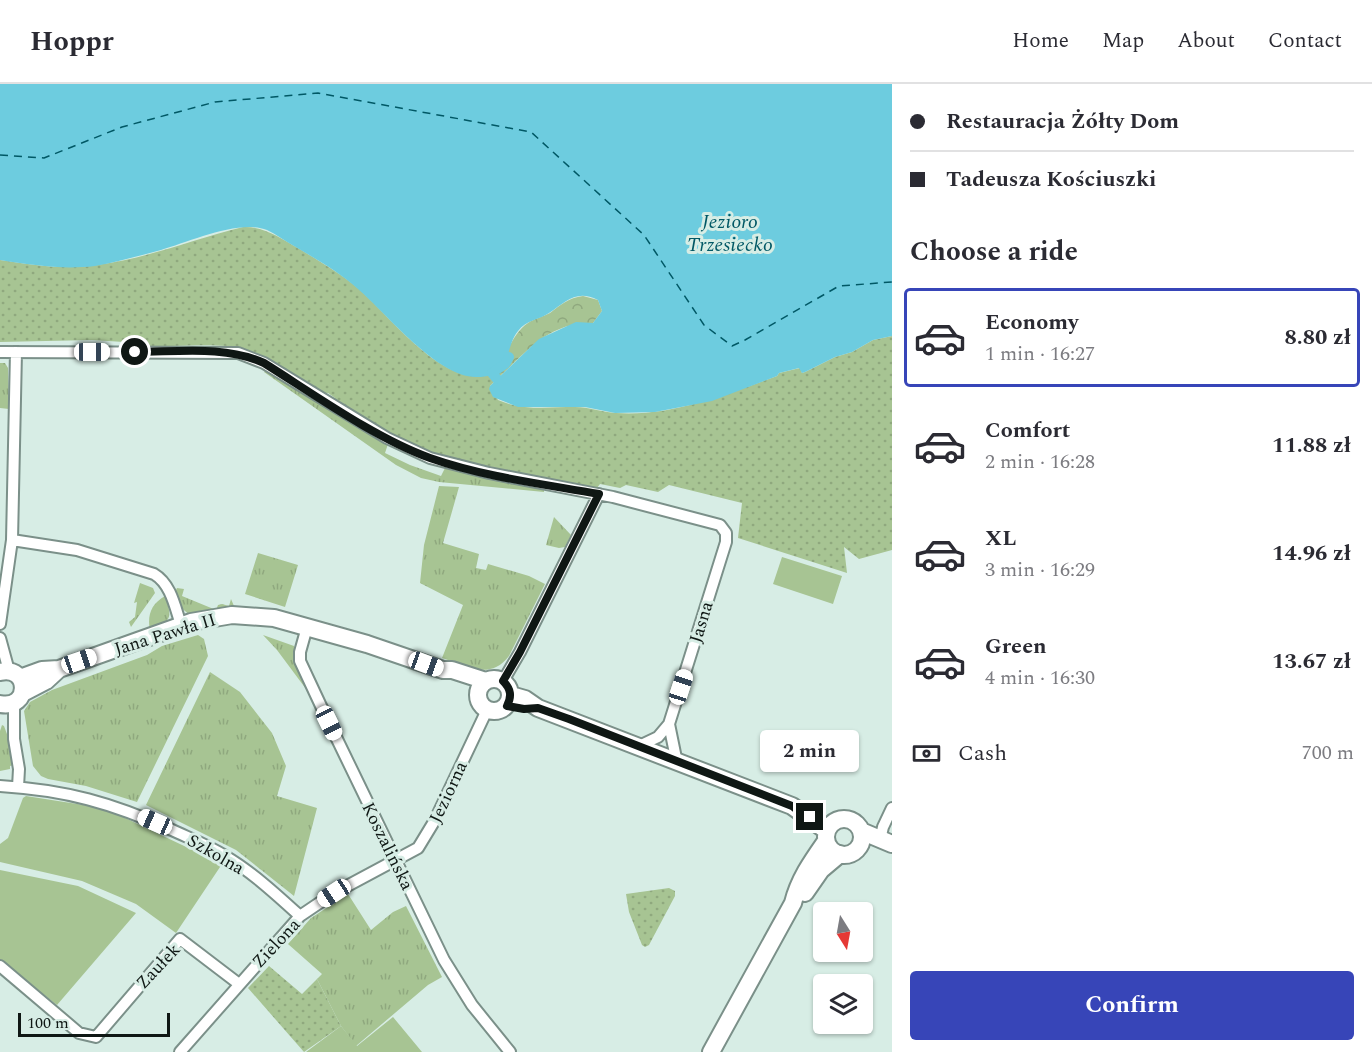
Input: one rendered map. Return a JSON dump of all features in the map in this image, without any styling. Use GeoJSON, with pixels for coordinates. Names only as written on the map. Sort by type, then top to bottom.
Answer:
{"type":"FeatureCollection","features":[{"type":"Feature","properties":{"kind":"street"},"geometry":{"type":"LineString","coordinates":[[0,352],[238,353],[264,363],[387,438],[430,458],[489,473],[599,494],[520,652],[497,691],[479,702],[487,710]]}},
{"type":"Feature","properties":{"kind":"street"},"geometry":{"type":"LineString","coordinates":[[0,624],[12,540],[16,352]]}},
{"type":"Feature","properties":{"kind":"street","name":"Jasna"},"geometry":{"type":"LineString","coordinates":[[599,494],[718,523],[727,535],[669,724],[677,763]]}},
{"type":"Feature","properties":{"kind":"street"},"geometry":{"type":"LineString","coordinates":[[12,540],[77,550],[154,574],[167,587],[181,625]]}},
{"type":"Feature","properties":{"kind":"street","name":"Jana Pawła II"},"geometry":{"type":"LineString","coordinates":[[10,690],[46,681],[59,669],[181,625],[212,617],[232,615],[274,618],[443,670],[452,669],[497,691],[524,709],[538,708],[792,806],[830,831]]}},
{"type":"Feature","properties":{"kind":"street","name":"Koszalińska"},"geometry":{"type":"LineString","coordinates":[[307,627],[300,652],[300,661],[395,861],[454,978],[472,1005],[510,1052]]}},
{"type":"Feature","properties":{"kind":"street"},"geometry":{"type":"LineString","coordinates":[[0,638],[10,690],[19,768],[18,787]]}},
{"type":"Feature","properties":{"kind":"street","name":"Jeziorna"},"geometry":{"type":"LineString","coordinates":[[395,861],[424,842],[487,710]]}},
{"type":"Feature","properties":{"kind":"street"},"geometry":{"type":"LineString","coordinates":[[637,747],[658,737],[669,724]]}},
{"type":"Feature","properties":{"kind":"street","name":"Szkolna"},"geometry":{"type":"LineString","coordinates":[[0,786],[58,792],[101,801],[132,812],[226,856],[256,878],[300,916]]}},
{"type":"Feature","properties":{"kind":"street"},"geometry":{"type":"LineString","coordinates":[[860,837],[886,842],[883,827],[892,808]]}},
{"type":"Feature","properties":{"kind":"street"},"geometry":{"type":"LineString","coordinates":[[711,1052],[793,903],[803,874],[830,831],[852,821],[860,837],[855,851],[848,854],[834,852],[830,831]]}},
{"type":"Feature","properties":{"kind":"street"},"geometry":{"type":"LineString","coordinates":[[793,903],[804,894],[821,870],[840,854]]}},
{"type":"Feature","properties":{"kind":"street","name":"Zielona"},"geometry":{"type":"LineString","coordinates":[[180,1052],[300,916],[334,893],[395,861]]}},
{"type":"Feature","properties":{"kind":"street","name":"Zaułek"},"geometry":{"type":"LineString","coordinates":[[0,966],[79,1033],[96,1037],[180,939],[239,984]]}},
{"type":"Feature","properties":{"kind":"green space"},"geometry":{"type":"Polygon","coordinates":[[[243,227],[258,228],[272,233],[337,272],[359,289],[403,333],[438,362],[456,371],[474,376],[492,373],[497,379],[490,386],[498,400],[517,406],[580,407],[637,413],[678,408],[738,390],[777,376],[779,373],[800,368],[802,373],[805,372],[835,357],[852,352],[873,340],[892,336],[892,550],[859,559],[844,547],[847,573],[738,538],[742,503],[669,485],[658,492],[626,485],[620,488],[600,484],[597,488],[473,465],[433,453],[395,436],[335,401],[335,398],[328,393],[325,394],[276,363],[245,349],[209,345],[143,347],[140,343],[92,340],[0,342],[0,260],[60,267],[96,265],[152,254],[243,227]]]}},
{"type":"Feature","properties":{"kind":"green space"},"geometry":{"type":"Polygon","coordinates":[[[583,296],[598,300],[602,311],[593,323],[577,324],[551,333],[529,349],[497,379],[492,373],[497,371],[514,338],[523,327],[569,300],[583,296]]]}},
{"type":"Feature","properties":{"kind":"green space"},"geometry":{"type":"Polygon","coordinates":[[[0,363],[5,363],[8,368],[9,409],[0,408],[0,363]]]}},
{"type":"Feature","properties":{"kind":"green space"},"geometry":{"type":"Polygon","coordinates":[[[265,371],[388,444],[385,453],[410,465],[441,476],[445,468],[544,489],[544,492],[439,482],[421,478],[396,465],[265,371]]]}},
{"type":"Feature","properties":{"kind":"green space"},"geometry":{"type":"Polygon","coordinates":[[[439,486],[459,487],[443,543],[479,554],[476,568],[486,570],[488,564],[529,576],[545,584],[509,656],[502,664],[494,668],[477,669],[442,658],[463,605],[420,583],[424,545],[439,486]]]}},
{"type":"Feature","properties":{"kind":"green space"},"geometry":{"type":"Polygon","coordinates":[[[554,517],[571,535],[565,547],[546,545],[554,517]]]}},
{"type":"Feature","properties":{"kind":"green space"},"geometry":{"type":"Polygon","coordinates":[[[258,553],[298,565],[285,607],[245,594],[258,553]]]}},
{"type":"Feature","properties":{"kind":"green space"},"geometry":{"type":"Polygon","coordinates":[[[782,557],[842,576],[833,604],[773,584],[782,557]]]}},
{"type":"Feature","properties":{"kind":"green space"},"geometry":{"type":"Polygon","coordinates":[[[140,583],[153,588],[155,593],[131,627],[129,622],[135,617],[137,602],[134,603],[140,583]]]}},
{"type":"Feature","properties":{"kind":"green space"},"geometry":{"type":"Polygon","coordinates":[[[177,588],[184,589],[182,596],[216,610],[218,605],[229,606],[231,599],[233,609],[190,615],[180,607],[175,592],[177,588]]]}},
{"type":"Feature","properties":{"kind":"green space"},"geometry":{"type":"Polygon","coordinates":[[[165,596],[169,610],[168,618],[162,625],[150,631],[151,611],[156,603],[165,596]]]}},
{"type":"Feature","properties":{"kind":"green space"},"geometry":{"type":"Polygon","coordinates":[[[198,635],[204,639],[208,656],[137,802],[86,786],[41,776],[33,766],[24,711],[30,702],[52,690],[147,655],[162,646],[198,635]]]}},
{"type":"Feature","properties":{"kind":"green space"},"geometry":{"type":"Polygon","coordinates":[[[263,635],[294,646],[296,667],[309,693],[277,650],[263,635]]]}},
{"type":"Feature","properties":{"kind":"green space"},"geometry":{"type":"Polygon","coordinates":[[[210,672],[240,692],[272,733],[286,766],[277,796],[317,808],[294,896],[236,850],[146,805],[210,672]]]}},
{"type":"Feature","properties":{"kind":"green space"},"geometry":{"type":"Polygon","coordinates":[[[2,725],[11,745],[14,765],[10,766],[10,769],[0,771],[0,731],[2,725]]]}},
{"type":"Feature","properties":{"kind":"green space"},"geometry":{"type":"Polygon","coordinates":[[[26,796],[90,806],[121,816],[222,864],[176,933],[136,904],[82,881],[0,862],[0,844],[8,838],[23,798],[26,796]]]}},
{"type":"Feature","properties":{"kind":"green space"},"geometry":{"type":"Polygon","coordinates":[[[0,870],[78,886],[136,913],[57,1005],[0,960],[0,870]]]}},
{"type":"Feature","properties":{"kind":"green space"},"geometry":{"type":"Polygon","coordinates":[[[669,888],[675,891],[675,896],[649,945],[645,947],[642,945],[629,912],[626,894],[669,888]]]}},
{"type":"Feature","properties":{"kind":"green space"},"geometry":{"type":"Polygon","coordinates":[[[348,894],[371,930],[393,912],[406,906],[442,977],[428,985],[356,1046],[341,1026],[317,979],[322,974],[288,944],[311,918],[348,894]]]}},
{"type":"Feature","properties":{"kind":"green space"},"geometry":{"type":"Polygon","coordinates":[[[269,966],[302,994],[317,979],[341,1026],[304,1052],[248,988],[269,966]]]}},
{"type":"Feature","properties":{"kind":"green space"},"geometry":{"type":"Polygon","coordinates":[[[393,1017],[422,1052],[306,1052],[341,1026],[357,1046],[393,1017]]]}},
{"type":"Feature","properties":{"kind":"water","name":"Jezioro Trzesiecko"},"geometry":{"type":"Polygon","coordinates":[[[0,84],[892,84],[892,336],[873,340],[852,352],[835,357],[802,373],[799,368],[779,373],[777,376],[712,401],[655,412],[615,413],[585,407],[518,407],[493,397],[490,386],[539,339],[576,322],[593,323],[602,311],[598,300],[577,296],[525,325],[514,338],[502,367],[488,376],[476,377],[445,367],[413,342],[351,283],[267,230],[256,227],[229,229],[161,250],[95,266],[59,267],[0,260],[0,84]]]}},
{"type":"Feature","properties":{"kind":"waterway"},"geometry":{"type":"LineString","coordinates":[[497,379],[492,373],[505,364],[509,357]]}},
{"type":"Feature","properties":{"kind":"ferry route"},"geometry":{"type":"LineString","coordinates":[[0,155],[44,158],[122,127],[215,102],[318,93],[531,132],[644,235],[704,325],[732,346],[839,286],[892,282]]}},
{"type":"Feature","properties":{"kind":"route"},"geometry":{"type":"LineString","coordinates":[[135,352],[238,353],[264,363],[387,438],[430,458],[489,473],[599,494],[520,652],[503,681],[511,695],[507,706],[524,709],[538,708],[569,719],[792,806],[810,817]]}}]}
